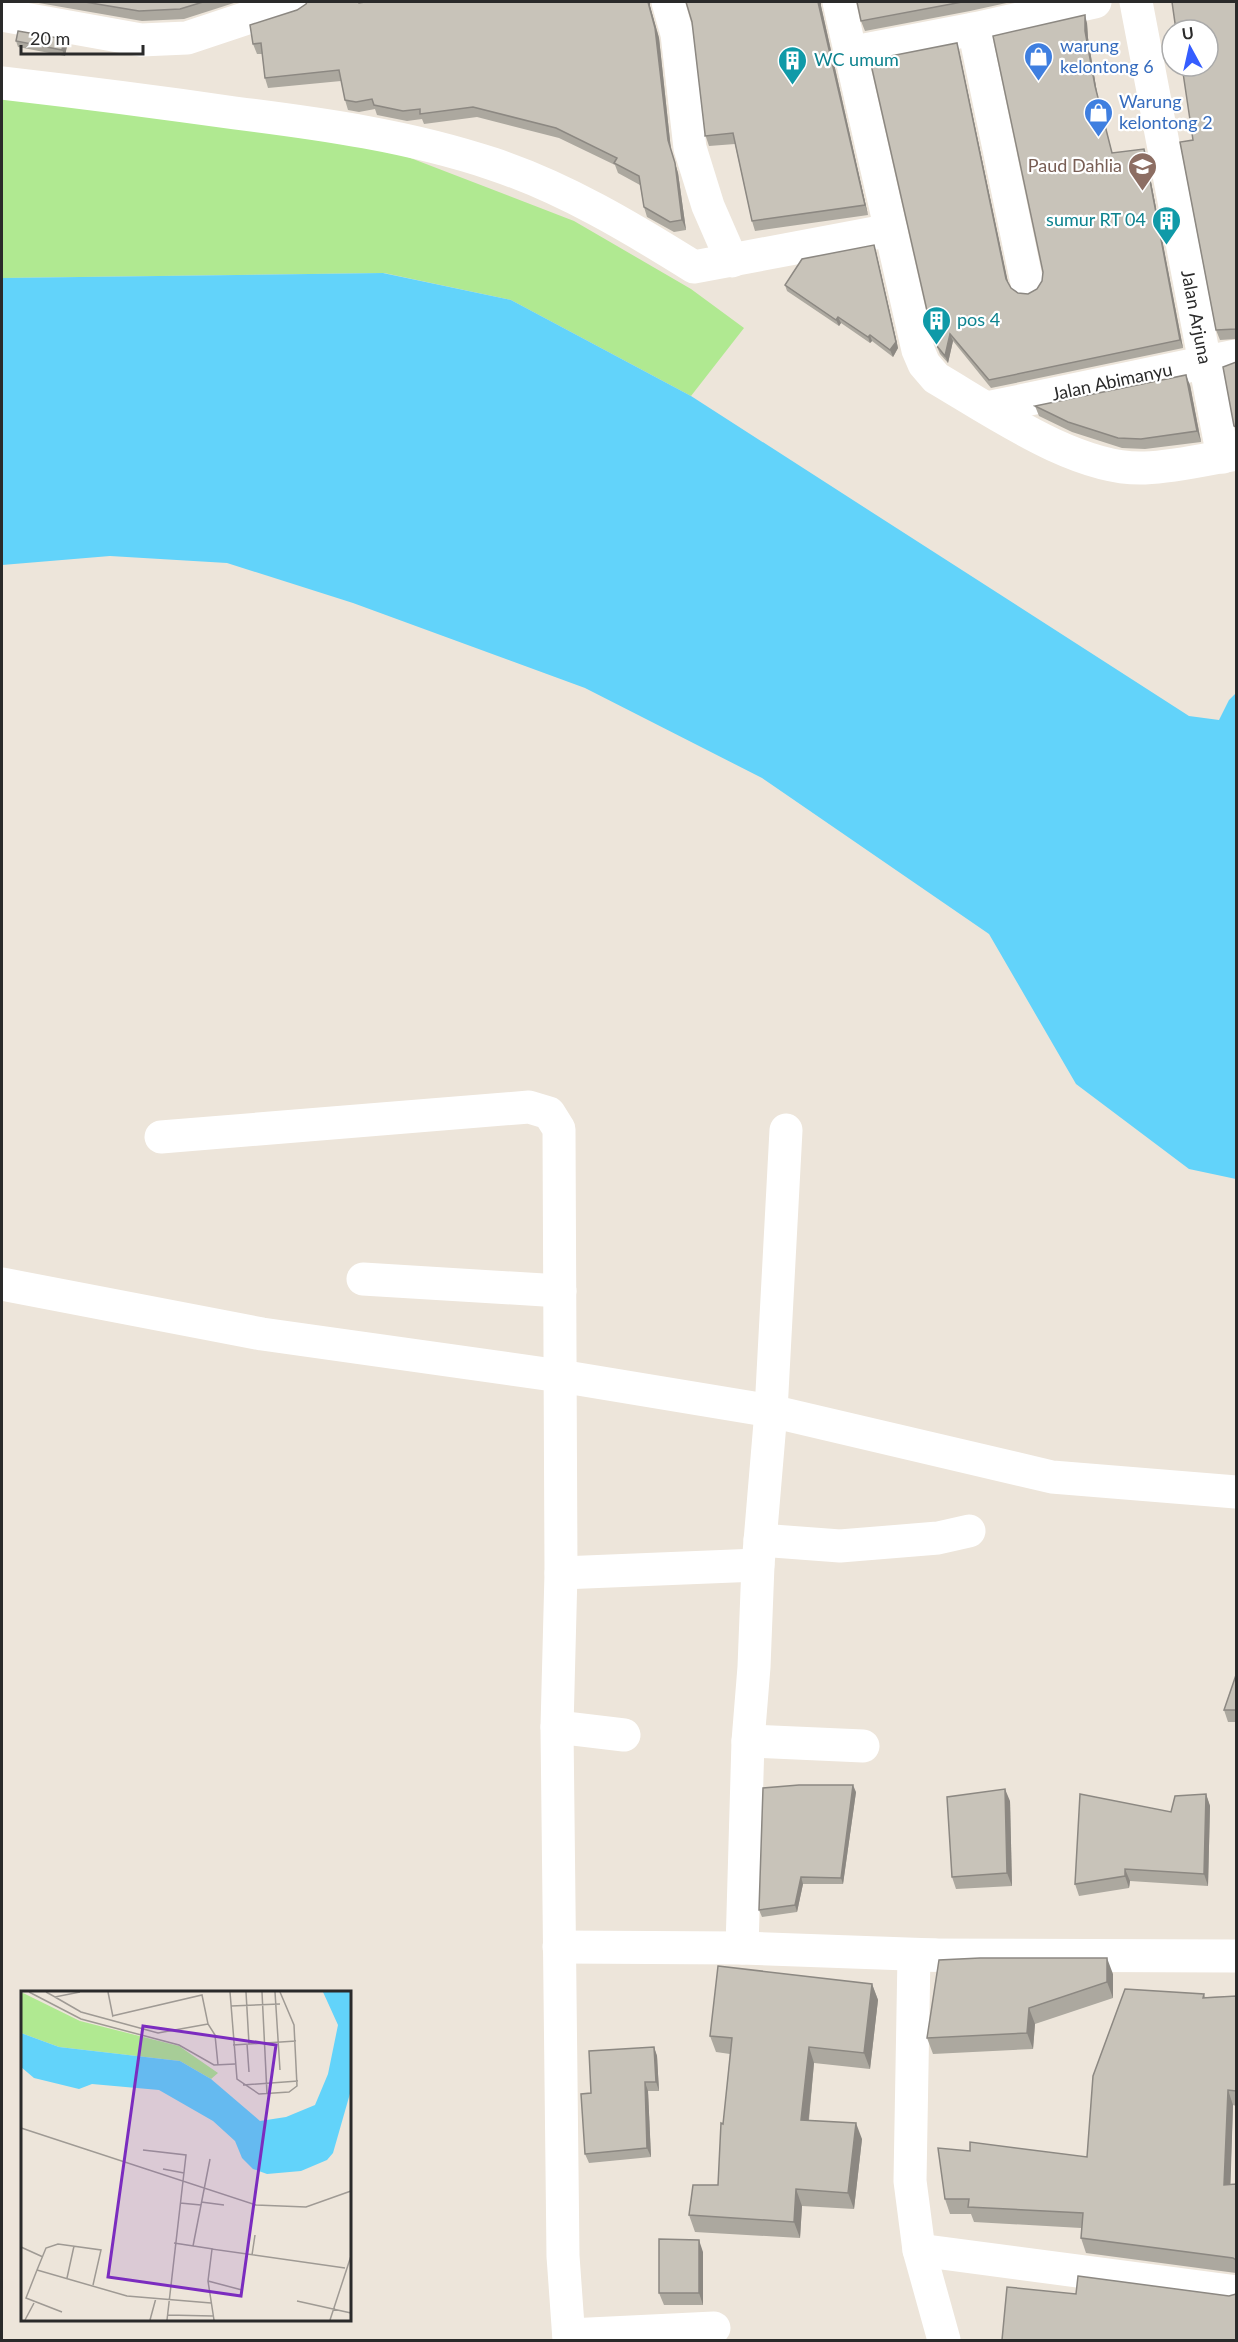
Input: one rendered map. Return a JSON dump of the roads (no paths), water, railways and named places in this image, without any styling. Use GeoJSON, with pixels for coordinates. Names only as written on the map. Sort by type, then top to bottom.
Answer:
{"type":"FeatureCollection","features":[{"type":"Feature","properties":{"kind":"street"},"geometry":{"type":"LineString","coordinates":[[2,15],[141,40],[187,38],[295,2]]}},
{"type":"Feature","properties":{"kind":"street"},"geometry":{"type":"LineString","coordinates":[[668,2],[677,34],[690,148],[708,206],[732,261]]}},
{"type":"Feature","properties":{"kind":"street"},"geometry":{"type":"LineString","coordinates":[[839,2],[918,350],[924,364],[936,378],[1067,452],[1106,465],[1145,468],[1230,455]]}},
{"type":"Feature","properties":{"kind":"street"},"geometry":{"type":"LineString","coordinates":[[849,53],[985,18],[1095,2]]}},
{"type":"Feature","properties":{"kind":"street","name":"Jalan Arjuna"},"geometry":{"type":"LineString","coordinates":[[1136,2],[1205,362],[1230,455]]}},
{"type":"Feature","properties":{"kind":"street"},"geometry":{"type":"LineString","coordinates":[[985,18],[1027,283]]}},
{"type":"Feature","properties":{"kind":"street"},"geometry":{"type":"LineString","coordinates":[[2,82],[351,128],[431,145],[494,164],[571,196],[628,226],[694,267],[891,230]]}},
{"type":"Feature","properties":{"kind":"street","name":"Jalan Abimanyu"},"geometry":{"type":"LineString","coordinates":[[987,408],[1236,356]]}},
{"type":"Feature","properties":{"kind":"street"},"geometry":{"type":"LineString","coordinates":[[161,1137],[529,1107],[549,1113],[559,1129],[561,1573],[557,1727],[563,2256],[569,2338],[714,2328]]}},
{"type":"Feature","properties":{"kind":"street"},"geometry":{"type":"LineString","coordinates":[[742,1948],[748,1741],[759,1552],[771,1411],[786,1130]]}},
{"type":"Feature","properties":{"kind":"street"},"geometry":{"type":"LineString","coordinates":[[363,1279],[560,1291]]}},
{"type":"Feature","properties":{"kind":"street"},"geometry":{"type":"LineString","coordinates":[[2,1284],[262,1334],[560,1376],[771,1411],[1052,1477],[1236,1492]]}},
{"type":"Feature","properties":{"kind":"street"},"geometry":{"type":"LineString","coordinates":[[561,1573],[759,1552],[938,1538],[969,1531]]}},
{"type":"Feature","properties":{"kind":"street"},"geometry":{"type":"LineString","coordinates":[[557,1727],[624,1735]]}},
{"type":"Feature","properties":{"kind":"street"},"geometry":{"type":"LineString","coordinates":[[748,1741],[863,1746]]}},
{"type":"Feature","properties":{"kind":"street"},"geometry":{"type":"LineString","coordinates":[[559,1947],[742,1948],[914,1955],[1236,1956]]}},
{"type":"Feature","properties":{"kind":"street"},"geometry":{"type":"LineString","coordinates":[[914,1955],[910,2181],[919,2250],[944,2340]]}},
{"type":"Feature","properties":{"kind":"street"},"geometry":{"type":"LineString","coordinates":[[919,2250],[1236,2292]]}},
{"type":"Feature","properties":{"kind":"water"},"geometry":{"type":"Polygon","coordinates":[[[383,273],[511,300],[691,396],[1189,716],[1219,720],[1229,700],[1236,693],[1236,1179],[1189,1169],[1076,1084],[989,934],[762,778],[585,688],[353,603],[227,563],[110,556],[2,565],[2,278],[383,273]]]}},
{"type":"Feature","properties":{"kind":"place","name":"warung kelontong 6"},"geometry":{"type":"Point","coordinates":[1039,82]}},
{"type":"Feature","properties":{"kind":"place","name":"WC umum"},"geometry":{"type":"Point","coordinates":[793,86]}},
{"type":"Feature","properties":{"kind":"place","name":"Warung kelontong 2"},"geometry":{"type":"Point","coordinates":[1098,138]}},
{"type":"Feature","properties":{"kind":"place","name":"Paud Dahlia"},"geometry":{"type":"Point","coordinates":[1143,192]}},
{"type":"Feature","properties":{"kind":"place","name":"sumur RT 04"},"geometry":{"type":"Point","coordinates":[1167,246]}},
{"type":"Feature","properties":{"kind":"place","name":"pos 4"},"geometry":{"type":"Point","coordinates":[936,346]}}]}
